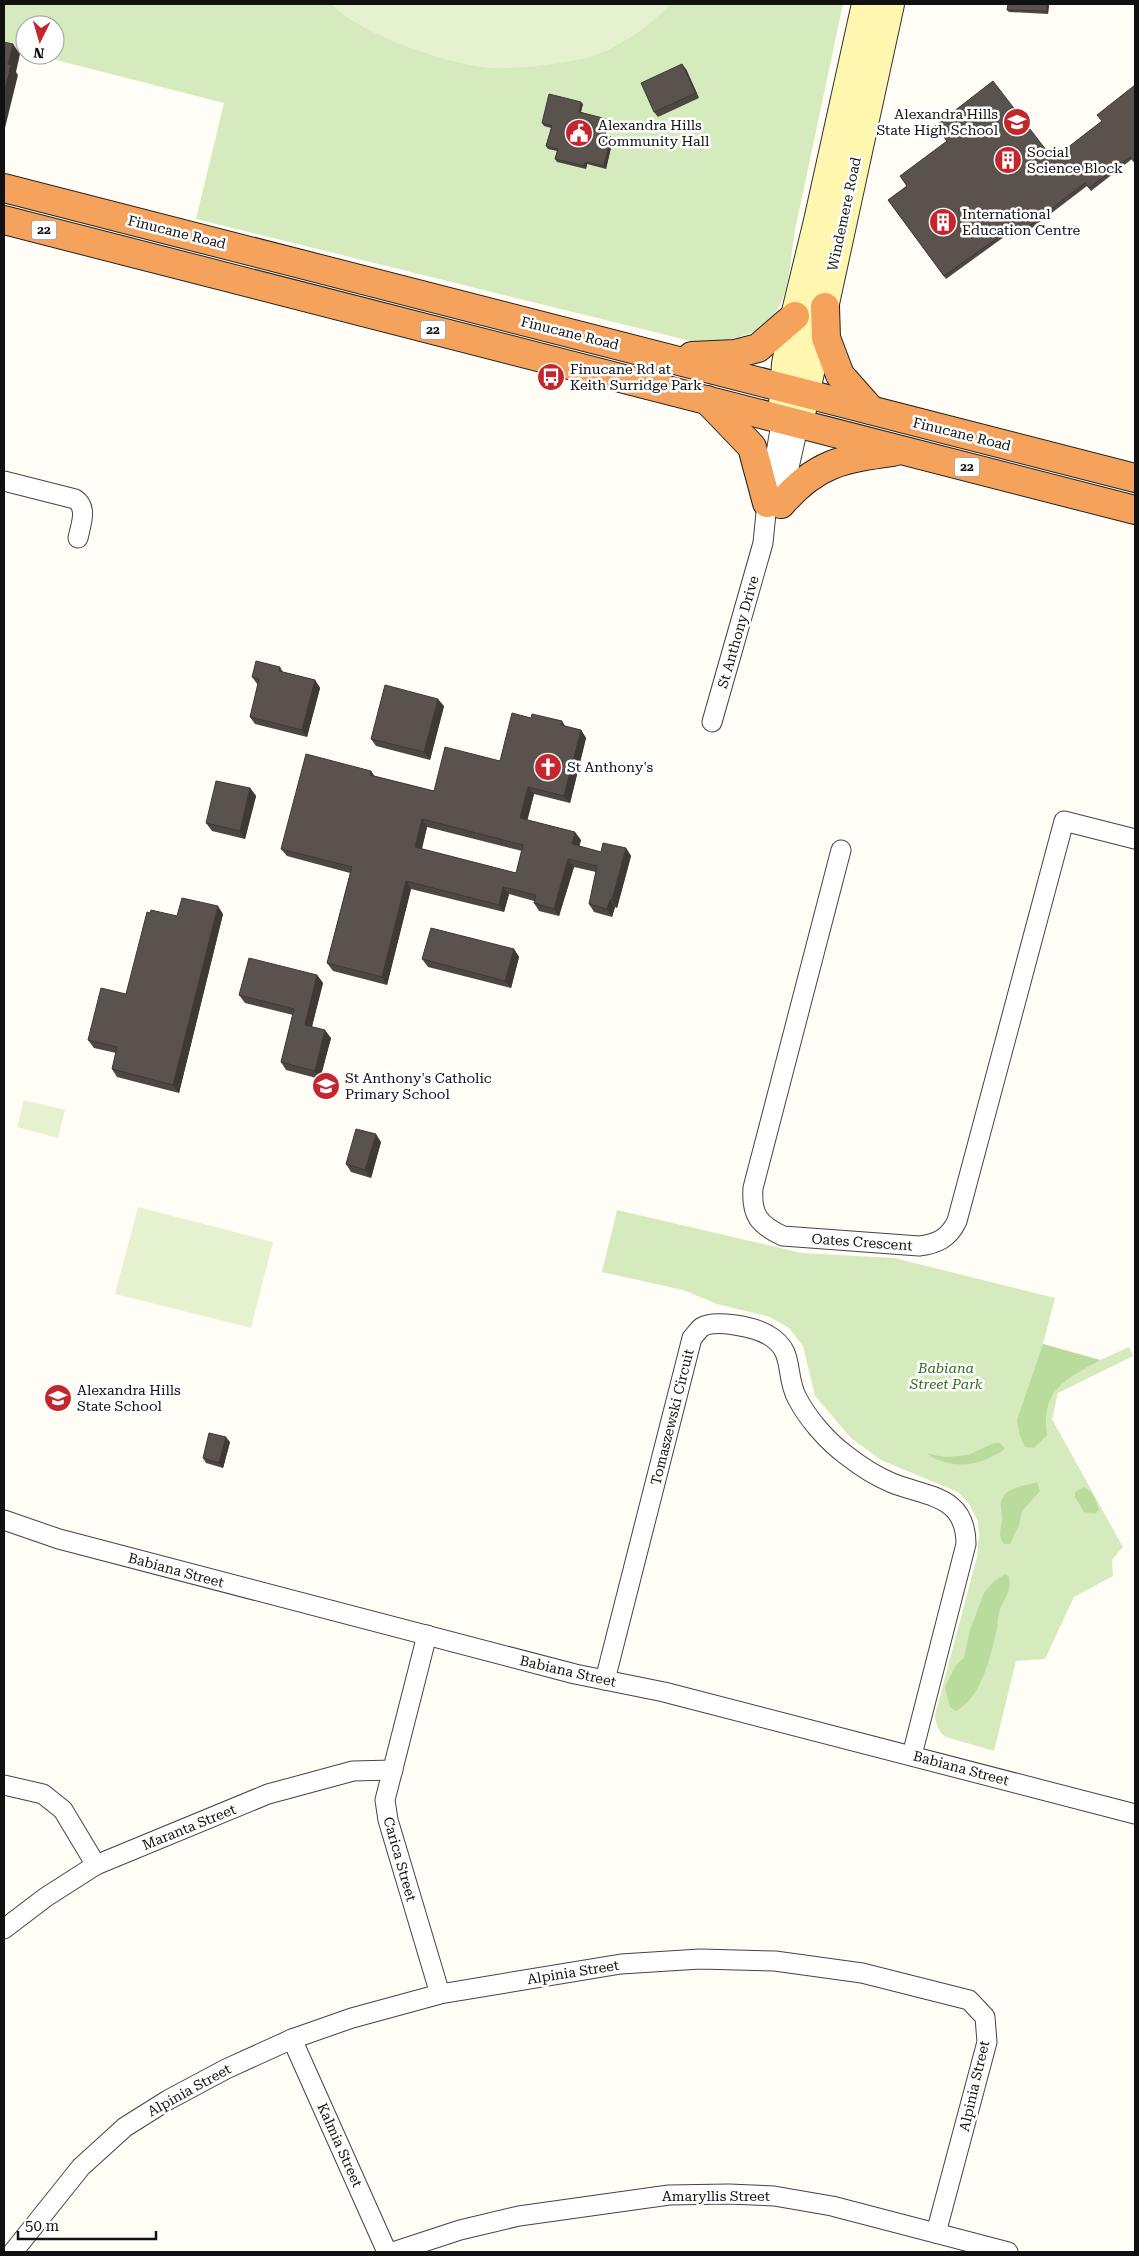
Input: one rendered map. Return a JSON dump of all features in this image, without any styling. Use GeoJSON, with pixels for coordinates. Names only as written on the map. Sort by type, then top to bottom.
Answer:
{"type":"FeatureCollection","features":[{"type":"Feature","properties":{"kind":"highway","name":"Finucane Road"},"geometry":{"type":"LineString","coordinates":[[4,188],[1135,478]]}},
{"type":"Feature","properties":{"kind":"highway","name":"22"},"geometry":{"type":"LineString","coordinates":[[4,220],[1135,510]]}},
{"type":"Feature","properties":{"kind":"highway"},"geometry":{"type":"LineString","coordinates":[[825,307],[826,338],[840,375],[871,410]]}},
{"type":"Feature","properties":{"kind":"highway"},"geometry":{"type":"LineString","coordinates":[[668,358],[735,354],[758,348],[795,316]]}},
{"type":"Feature","properties":{"kind":"highway"},"geometry":{"type":"LineString","coordinates":[[706,399],[752,446],[774,503],[797,485],[839,461],[904,451]]}},
{"type":"Feature","properties":{"kind":"main road","name":"Windemere Road"},"geometry":{"type":"LineString","coordinates":[[794,391],[786,364],[795,316],[866,4]]}},
{"type":"Feature","properties":{"kind":"main road","name":"Windemere Road"},"geometry":{"type":"LineString","coordinates":[[790,421],[794,391],[825,307],[890,4]]}},
{"type":"Feature","properties":{"kind":"street","name":"St Anthony Drive"},"geometry":{"type":"LineString","coordinates":[[712,722],[774,503],[790,421]]}},
{"type":"Feature","properties":{"kind":"street"},"geometry":{"type":"LineString","coordinates":[[4,481],[81,502],[83,510],[78,538]]}},
{"type":"Feature","properties":{"kind":"street","name":"Oates Crescent"},"geometry":{"type":"LineString","coordinates":[[841,850],[752,1202],[756,1217],[767,1228],[783,1236],[919,1246],[932,1244],[943,1239],[951,1233],[957,1222],[1064,821],[1135,839]]}},
{"type":"Feature","properties":{"kind":"street","name":"Tomaszewski Circuit"},"geometry":{"type":"LineString","coordinates":[[605,1680],[692,1338],[700,1328],[711,1323],[725,1323],[765,1333],[779,1341],[786,1354],[792,1385],[797,1398],[814,1423],[840,1450],[864,1469],[892,1483],[940,1499],[953,1507],[961,1517],[966,1530],[966,1544],[912,1755]]}},
{"type":"Feature","properties":{"kind":"street","name":"Babiana Street"},"geometry":{"type":"LineString","coordinates":[[4,1520],[59,1539],[426,1635],[605,1680],[664,1692],[1135,1814]]}},
{"type":"Feature","properties":{"kind":"street","name":"Carica Street"},"geometry":{"type":"LineString","coordinates":[[426,1635],[385,1800],[388,1820],[440,1994]]}},
{"type":"Feature","properties":{"kind":"street","name":"Maranta Street"},"geometry":{"type":"LineString","coordinates":[[4,1929],[46,1897],[96,1865],[268,1794],[353,1771],[393,1770]]}},
{"type":"Feature","properties":{"kind":"street"},"geometry":{"type":"LineString","coordinates":[[4,1785],[43,1794],[63,1810],[96,1865]]}},
{"type":"Feature","properties":{"kind":"street","name":"Alpinia Street"},"geometry":{"type":"LineString","coordinates":[[13,2252],[81,2167],[125,2127],[176,2095],[226,2069],[292,2039],[352,2018],[440,1994],[621,1964],[700,1960],[775,1961],[862,1973],[970,2000],[985,2017],[987,2042],[936,2233]]}},
{"type":"Feature","properties":{"kind":"street","name":"Kalmia Street"},"geometry":{"type":"LineString","coordinates":[[292,2039],[387,2252]]}},
{"type":"Feature","properties":{"kind":"street","name":"Amaryllis Street"},"geometry":{"type":"LineString","coordinates":[[392,2252],[460,2230],[519,2216],[669,2195],[774,2196],[832,2206],[1008,2252]]}},
{"type":"Feature","properties":{"kind":"green space"},"geometry":{"type":"Polygon","coordinates":[[[4,4],[843,4],[795,230],[789,275],[783,298],[772,317],[758,329],[722,341],[703,344],[196,219],[224,103],[65,62],[65,15],[15,15],[15,49],[4,46],[4,4]]]}},
{"type":"Feature","properties":{"kind":"green space"},"geometry":{"type":"Polygon","coordinates":[[[331,4],[671,4],[636,33],[607,51],[596,55],[559,63],[527,67],[488,68],[449,60],[405,46],[363,27],[345,16],[331,4]]]}},
{"type":"Feature","properties":{"kind":"green space"},"geometry":{"type":"Polygon","coordinates":[[[24,1100],[65,1110],[58,1138],[17,1127],[24,1100]]]}},
{"type":"Feature","properties":{"kind":"green space"},"geometry":{"type":"Polygon","coordinates":[[[138,1207],[273,1242],[251,1328],[115,1294],[138,1207]]]}},
{"type":"Feature","properties":{"kind":"green space","name":"Babiana Street Park"},"geometry":{"type":"Polygon","coordinates":[[[617,1210],[802,1253],[894,1258],[1055,1298],[1043,1344],[1100,1360],[1129,1347],[1133,1356],[1058,1393],[1052,1419],[1123,1547],[1112,1560],[1113,1576],[1074,1597],[1045,1659],[1016,1661],[994,1751],[946,1737],[938,1728],[935,1715],[977,1557],[978,1521],[969,1504],[958,1492],[881,1460],[851,1438],[815,1396],[803,1346],[789,1328],[770,1317],[717,1304],[683,1290],[602,1272],[617,1210]]]}},
{"type":"Feature","properties":{"kind":"green space"},"geometry":{"type":"Polygon","coordinates":[[[1043,1344],[1100,1360],[1066,1380],[1058,1388],[1052,1396],[1048,1407],[1046,1419],[1047,1435],[1034,1448],[1025,1447],[1020,1436],[1017,1420],[1043,1344]]]}},
{"type":"Feature","properties":{"kind":"green space"},"geometry":{"type":"Polygon","coordinates":[[[994,1443],[1000,1443],[1005,1449],[976,1463],[947,1463],[927,1454],[946,1457],[968,1455],[994,1443]]]}},
{"type":"Feature","properties":{"kind":"green space"},"geometry":{"type":"Polygon","coordinates":[[[1037,1482],[1040,1491],[1022,1511],[1019,1525],[1010,1544],[1004,1544],[1000,1533],[1002,1519],[1001,1502],[1003,1497],[1011,1490],[1037,1482]]]}},
{"type":"Feature","properties":{"kind":"green space"},"geometry":{"type":"Polygon","coordinates":[[[1084,1487],[1090,1491],[1095,1500],[1099,1510],[1095,1514],[1084,1512],[1075,1497],[1075,1492],[1084,1487]]]}},
{"type":"Feature","properties":{"kind":"green space"},"geometry":{"type":"Polygon","coordinates":[[[1005,1574],[1009,1576],[1010,1582],[999,1613],[991,1654],[983,1676],[972,1697],[956,1711],[950,1707],[945,1687],[956,1665],[964,1658],[970,1630],[984,1593],[993,1582],[1005,1574]]]}},
{"type":"Feature","properties":{"kind":"building"},"geometry":{"type":"Polygon","coordinates":[[[1008,4],[1047,4],[1047,11],[1007,10],[1008,4]]]}},
{"type":"Feature","properties":{"kind":"building"},"geometry":{"type":"Polygon","coordinates":[[[4,42],[13,44],[8,64],[11,65],[4,94],[4,42]]]}},
{"type":"Feature","properties":{"kind":"building"},"geometry":{"type":"Polygon","coordinates":[[[682,64],[696,93],[654,112],[641,83],[682,64]]]}},
{"type":"Feature","properties":{"kind":"building"},"geometry":{"type":"Polygon","coordinates":[[[993,81],[1053,159],[1102,121],[1097,115],[1135,85],[1135,163],[1130,157],[1089,188],[1085,183],[1019,234],[1013,227],[944,276],[888,200],[907,186],[900,176],[947,141],[935,126],[993,81]]]}},
{"type":"Feature","properties":{"kind":"building","name":"Alexandra Hills Community Hall"},"geometry":{"type":"Polygon","coordinates":[[[549,94],[581,102],[579,112],[607,119],[603,135],[611,137],[604,166],[586,162],[584,166],[555,159],[558,149],[546,146],[552,126],[542,123],[549,94]]]}},
{"type":"Feature","properties":{"kind":"building"},"geometry":{"type":"Polygon","coordinates":[[[256,661],[280,667],[279,671],[315,680],[302,730],[250,717],[259,679],[252,677],[256,661]]]}},
{"type":"Feature","properties":{"kind":"building"},"geometry":{"type":"Polygon","coordinates":[[[385,685],[438,699],[424,752],[371,739],[385,685]]]}},
{"type":"Feature","properties":{"kind":"building"},"geometry":{"type":"Polygon","coordinates":[[[512,713],[531,718],[532,714],[562,721],[561,725],[581,730],[564,796],[528,787],[520,818],[575,832],[572,844],[601,852],[603,843],[626,848],[612,900],[610,900],[607,909],[589,904],[597,866],[568,859],[554,909],[534,903],[536,895],[503,887],[499,905],[406,881],[382,977],[327,963],[352,867],[281,849],[306,754],[371,771],[370,775],[434,791],[445,747],[500,761],[512,713]],[[422,819],[415,847],[516,873],[523,845],[422,819]]]}},
{"type":"Feature","properties":{"kind":"building"},"geometry":{"type":"Polygon","coordinates":[[[216,781],[250,788],[240,831],[206,823],[216,781]]]}},
{"type":"Feature","properties":{"kind":"building"},"geometry":{"type":"Polygon","coordinates":[[[182,898],[218,906],[173,1085],[112,1069],[117,1047],[88,1040],[101,988],[126,994],[147,912],[150,913],[151,910],[177,916],[182,898]]]}},
{"type":"Feature","properties":{"kind":"building"},"geometry":{"type":"Polygon","coordinates":[[[431,928],[514,949],[505,981],[422,959],[431,928]]]}},
{"type":"Feature","properties":{"kind":"building"},"geometry":{"type":"Polygon","coordinates":[[[249,958],[317,975],[305,1025],[325,1030],[315,1071],[281,1062],[294,1009],[239,995],[249,958]]]}},
{"type":"Feature","properties":{"kind":"building"},"geometry":{"type":"Polygon","coordinates":[[[356,1129],[376,1134],[365,1170],[346,1164],[356,1129]]]}},
{"type":"Feature","properties":{"kind":"building"},"geometry":{"type":"Polygon","coordinates":[[[209,1433],[226,1437],[219,1463],[203,1458],[209,1433]]]}},
{"type":"Feature","properties":{"kind":"place","name":"Alexandra Hills State High School"},"geometry":{"type":"Point","coordinates":[1017,122]}},
{"type":"Feature","properties":{"kind":"place","name":"Alexandra Hills Community Hall"},"geometry":{"type":"Point","coordinates":[579,133]}},
{"type":"Feature","properties":{"kind":"place","name":"Social Science Block"},"geometry":{"type":"Point","coordinates":[1008,160]}},
{"type":"Feature","properties":{"kind":"place","name":"International Education Centre"},"geometry":{"type":"Point","coordinates":[943,222]}},
{"type":"Feature","properties":{"kind":"place","name":"Finucane Rd at Keith Surridge Park"},"geometry":{"type":"Point","coordinates":[551,377]}},
{"type":"Feature","properties":{"kind":"place","name":"St Anthony's"},"geometry":{"type":"Point","coordinates":[548,767]}},
{"type":"Feature","properties":{"kind":"place","name":"St Anthony's Catholic Primary School"},"geometry":{"type":"Point","coordinates":[326,1086]}},
{"type":"Feature","properties":{"kind":"place","name":"Alexandra Hills State School"},"geometry":{"type":"Point","coordinates":[58,1398]}}]}
